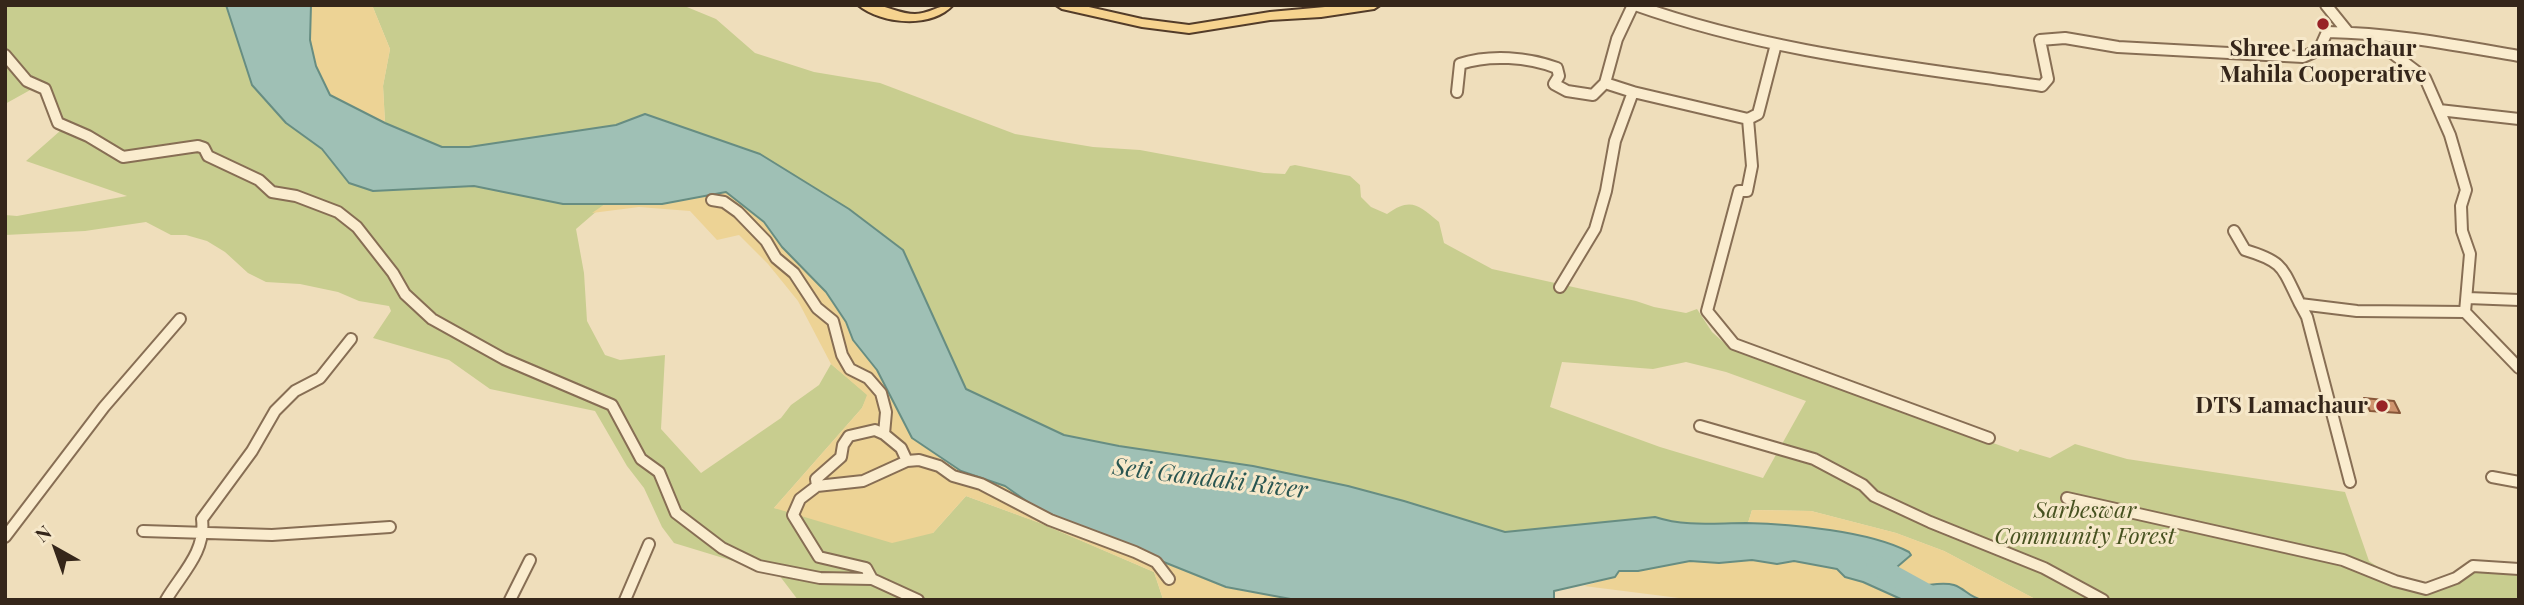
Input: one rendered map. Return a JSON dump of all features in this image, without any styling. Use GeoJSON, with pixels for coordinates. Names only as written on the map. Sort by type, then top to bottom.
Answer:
{"type":"FeatureCollection","features":[{"type":"Feature","properties":{"kind":"main road"},"geometry":{"type":"LineString","coordinates":[[864,5],[920,20],[937,14],[947,5]]}},
{"type":"Feature","properties":{"kind":"main road"},"geometry":{"type":"LineString","coordinates":[[1062,5],[1142,23],[1189,29],[1270,16],[1321,13],[1374,5]]}},
{"type":"Feature","properties":{"kind":"street"},"geometry":{"type":"LineString","coordinates":[[1457,92],[1460,64],[1520,59],[1547,63],[1557,68],[1559,76],[1554,84],[1559,89],[1593,95],[1605,83],[1617,39],[1634,5],[1703,30],[1775,48],[2042,86],[2048,79],[2040,40],[2065,37],[2118,47],[2303,57],[2319,50],[2322,38],[2327,32],[2347,32],[2408,38],[2519,56]]}},
{"type":"Feature","properties":{"kind":"street"},"geometry":{"type":"LineString","coordinates":[[2326,5],[2347,32]]}},
{"type":"Feature","properties":{"kind":"street"},"geometry":{"type":"LineString","coordinates":[[2364,34],[2379,42],[2425,78],[2450,135],[2466,190],[2462,205],[2462,231],[2470,254],[2465,312]]}},
{"type":"Feature","properties":{"kind":"street"},"geometry":{"type":"LineString","coordinates":[[1605,83],[1748,119],[1758,114],[1775,48]]}},
{"type":"Feature","properties":{"kind":"street"},"geometry":{"type":"LineString","coordinates":[[5,55],[27,81],[44,89],[48,94],[58,122],[88,136],[114,154],[123,158],[198,146],[204,148],[208,156],[259,180],[272,192],[296,195],[338,212],[357,227],[393,273],[405,294],[432,319],[504,359],[612,405],[641,459],[659,472],[676,513],[722,548],[759,566],[820,578],[872,579],[918,600]]}},
{"type":"Feature","properties":{"kind":"street"},"geometry":{"type":"LineString","coordinates":[[1560,287],[1595,229],[1606,191],[1615,141],[1633,92]]}},
{"type":"Feature","properties":{"kind":"street"},"geometry":{"type":"LineString","coordinates":[[2439,110],[2519,119]]}},
{"type":"Feature","properties":{"kind":"street"},"geometry":{"type":"LineString","coordinates":[[1748,119],[1752,166],[1747,191],[1739,191],[1707,311],[1734,344],[1989,438]]}},
{"type":"Feature","properties":{"kind":"street"},"geometry":{"type":"LineString","coordinates":[[712,200],[724,202],[738,212],[766,241],[776,258],[794,273],[817,307],[833,321],[842,355],[850,369],[868,378],[881,393],[886,412],[884,434]]}},
{"type":"Feature","properties":{"kind":"street"},"geometry":{"type":"LineString","coordinates":[[2234,231],[2245,250],[2271,258],[2280,264],[2307,317],[2350,482]]}},
{"type":"Feature","properties":{"kind":"street"},"geometry":{"type":"LineString","coordinates":[[2468,298],[2519,300]]}},
{"type":"Feature","properties":{"kind":"street"},"geometry":{"type":"LineString","coordinates":[[2300,304],[2357,311],[2465,312],[2519,368]]}},
{"type":"Feature","properties":{"kind":"street"},"geometry":{"type":"LineString","coordinates":[[5,537],[104,407],[180,319]]}},
{"type":"Feature","properties":{"kind":"street"},"geometry":{"type":"LineString","coordinates":[[166,600],[199,551],[205,534],[202,519],[252,451],[275,411],[295,391],[320,378],[351,339]]}},
{"type":"Feature","properties":{"kind":"street"},"geometry":{"type":"LineString","coordinates":[[1700,426],[1814,459],[1863,485],[1874,496],[1930,522],[2044,568],[2104,600]]}},
{"type":"Feature","properties":{"kind":"street"},"geometry":{"type":"LineString","coordinates":[[817,486],[816,479],[827,466],[833,466],[841,457],[843,445],[849,436],[875,430],[901,447],[907,461]]}},
{"type":"Feature","properties":{"kind":"street"},"geometry":{"type":"LineString","coordinates":[[872,579],[866,568],[819,557],[793,515],[800,499],[817,486],[863,481],[907,461],[919,460],[939,466],[953,477],[981,484],[1050,520],[1135,552],[1156,562],[1169,579]]}},
{"type":"Feature","properties":{"kind":"street"},"geometry":{"type":"LineString","coordinates":[[2491,477],[2519,482]]}},
{"type":"Feature","properties":{"kind":"street"},"geometry":{"type":"LineString","coordinates":[[2067,498],[2311,552],[2426,589],[2456,578],[2473,565],[2519,569]]}},
{"type":"Feature","properties":{"kind":"street"},"geometry":{"type":"LineString","coordinates":[[144,531],[272,536],[390,527]]}},
{"type":"Feature","properties":{"kind":"street"},"geometry":{"type":"LineString","coordinates":[[625,600],[649,544]]}},
{"type":"Feature","properties":{"kind":"street"},"geometry":{"type":"LineString","coordinates":[[510,600],[530,559]]}},
{"type":"Feature","properties":{"kind":"green space"},"geometry":{"type":"Polygon","coordinates":[[[5,5],[226,5],[252,85],[286,123],[322,149],[349,183],[474,186],[563,204],[605,204],[576,229],[584,273],[587,321],[605,355],[620,360],[665,355],[661,429],[701,473],[781,418],[791,405],[819,385],[831,364],[868,395],[862,408],[774,508],[933,533],[966,496],[1040,523],[1154,572],[1163,599],[798,600],[779,575],[674,543],[662,527],[644,488],[627,466],[595,411],[490,389],[449,360],[373,338],[391,311],[389,306],[359,301],[338,292],[300,284],[266,282],[248,273],[225,252],[207,241],[186,235],[171,235],[146,222],[85,231],[5,235],[5,215],[17,216],[127,196],[26,161],[69,123],[60,118],[41,84],[5,104],[5,5]]]}},
{"type":"Feature","properties":{"kind":"green space","name":"Sarbeswar Community Forest"},"geometry":{"type":"Polygon","coordinates":[[[372,5],[682,5],[716,19],[755,53],[814,72],[880,83],[1015,134],[1093,147],[1140,150],[1264,173],[1285,174],[1290,166],[1295,165],[1350,176],[1360,185],[1361,197],[1371,207],[1387,214],[1402,206],[1414,205],[1420,208],[1439,222],[1444,243],[1492,269],[1654,307],[1686,313],[1697,309],[1712,332],[1730,348],[2018,452],[2020,449],[2050,458],[2075,444],[2127,459],[2345,492],[2369,561],[2396,579],[2426,592],[2477,570],[2519,573],[2519,600],[2037,600],[1944,551],[1896,533],[1811,511],[1752,510],[1748,523],[1679,524],[1655,517],[1505,532],[1348,486],[1253,466],[1064,435],[966,389],[903,250],[849,209],[812,187],[645,114],[616,125],[469,147],[442,147],[385,123],[383,86],[390,49],[372,5]],[[1562,362],[1550,407],[1660,447],[1763,478],[1806,401],[1726,372],[1686,362],[1653,369],[1562,362]]]}},
{"type":"Feature","properties":{"kind":"sand"},"geometry":{"type":"Polygon","coordinates":[[[311,5],[372,5],[390,49],[383,86],[385,123],[330,95],[316,66],[310,40],[311,5]]]}},
{"type":"Feature","properties":{"kind":"sand"},"geometry":{"type":"Polygon","coordinates":[[[726,192],[764,222],[783,247],[826,292],[846,322],[853,340],[877,370],[912,438],[951,466],[1005,486],[1032,505],[1226,587],[1296,600],[1163,599],[1154,572],[1040,523],[966,496],[933,533],[892,543],[774,508],[862,408],[867,395],[831,364],[798,301],[768,264],[739,235],[717,240],[690,211],[639,207],[592,213],[605,204],[662,204],[726,192]]]}},
{"type":"Feature","properties":{"kind":"sand"},"geometry":{"type":"Polygon","coordinates":[[[1752,510],[1811,511],[1896,533],[1944,551],[2037,600],[1985,601],[1971,598],[1951,585],[1911,585],[1901,576],[1897,567],[1911,555],[1899,548],[1859,537],[1748,523],[1752,510]]]}},
{"type":"Feature","properties":{"kind":"sand"},"geometry":{"type":"Polygon","coordinates":[[[1752,560],[1776,564],[1794,561],[1837,569],[1845,576],[1903,600],[1695,600],[1584,586],[1615,577],[1619,571],[1682,562],[1752,560]]]}},
{"type":"Feature","properties":{"kind":"water"},"geometry":{"type":"Polygon","coordinates":[[[226,5],[311,5],[310,40],[316,66],[330,95],[385,123],[442,147],[469,147],[616,125],[645,114],[760,154],[849,209],[903,250],[966,389],[1064,435],[1253,466],[1348,486],[1505,532],[1655,517],[1689,523],[1746,523],[1830,530],[1873,539],[1909,552],[1911,555],[1897,567],[1907,583],[1921,586],[1954,585],[1983,600],[1903,600],[1845,577],[1837,569],[1794,561],[1777,564],[1752,560],[1719,563],[1690,561],[1638,571],[1619,571],[1615,577],[1554,591],[1554,600],[1296,600],[1226,587],[1079,528],[1032,505],[1005,486],[961,471],[912,438],[877,370],[853,340],[846,322],[826,292],[782,247],[764,222],[726,192],[662,204],[563,204],[474,186],[373,191],[349,183],[322,149],[286,123],[252,85],[226,5]]]}},
{"type":"Feature","properties":{"kind":"building","name":"DTS Lamachaur"},"geometry":{"type":"Polygon","coordinates":[[[2364,398],[2394,401],[2400,413],[2370,411],[2364,398]]]}},
{"type":"Feature","properties":{"kind":"waterway","name":"Seti Gandaki River"},"geometry":{"type":"LineString","coordinates":[[1877,565],[1938,600]]}},
{"type":"Feature","properties":{"kind":"place","name":"Shree Lamachaur Mahila Cooperative"},"geometry":{"type":"Point","coordinates":[2323,24]}},
{"type":"Feature","properties":{"kind":"place","name":"DTS Lamachaur"},"geometry":{"type":"Point","coordinates":[2382,406]}}]}
